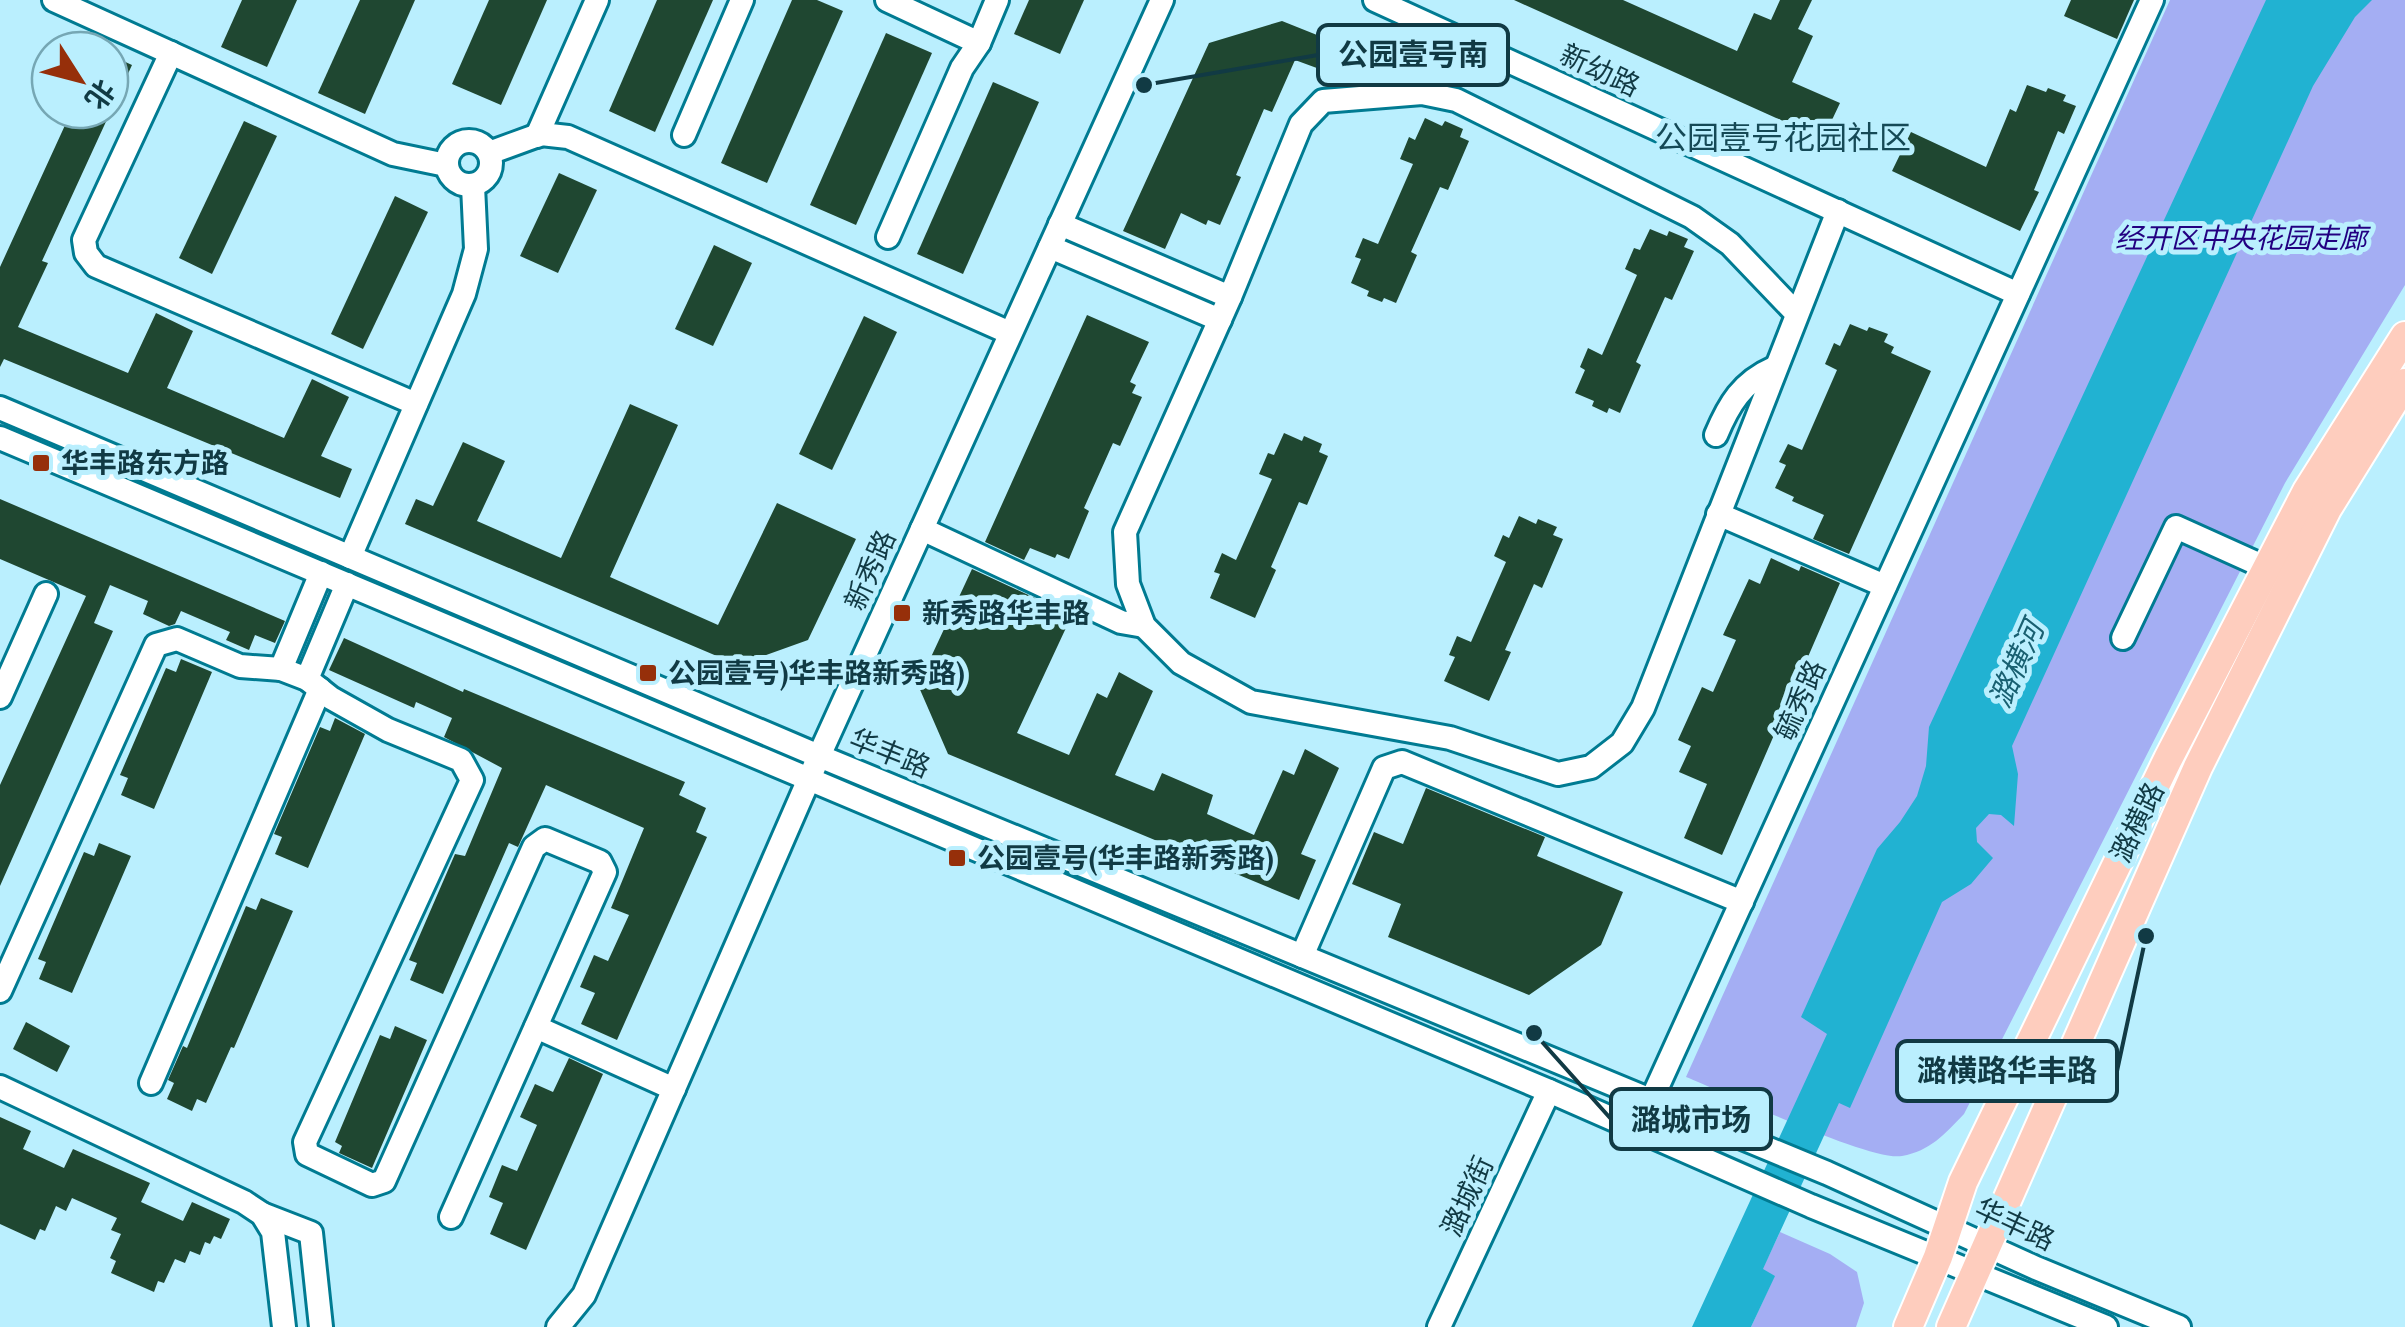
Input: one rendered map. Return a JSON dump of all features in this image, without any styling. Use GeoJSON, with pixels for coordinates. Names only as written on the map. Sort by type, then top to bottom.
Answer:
{"type":"FeatureCollection","features":[{"type":"Feature","properties":{"kind":"main road","name":"潞横路"},"geometry":{"type":"LineString","coordinates":[[1908,1327],[1938,1258],[1963,1182],[2159,777],[2307,490],[2405,336]]}},
{"type":"Feature","properties":{"kind":"main road","name":"潞横路"},"geometry":{"type":"LineString","coordinates":[[1952,1327],[2198,767],[2327,509],[2405,383]]}},
{"type":"Feature","properties":{"kind":"street"},"geometry":{"type":"LineString","coordinates":[[54,0],[393,154],[446,165]]}},
{"type":"Feature","properties":{"kind":"street"},"geometry":{"type":"LineString","coordinates":[[536,136],[597,0]]}},
{"type":"Feature","properties":{"kind":"street"},"geometry":{"type":"LineString","coordinates":[[684,135],[742,0]]}},
{"type":"Feature","properties":{"kind":"street"},"geometry":{"type":"LineString","coordinates":[[887,0],[979,43]]}},
{"type":"Feature","properties":{"kind":"street"},"geometry":{"type":"LineString","coordinates":[[888,237],[962,68],[979,43],[997,0]]}},
{"type":"Feature","properties":{"kind":"street","name":"新秀路"},"geometry":{"type":"LineString","coordinates":[[558,1327],[584,1295],[808,779],[1162,0]]}},
{"type":"Feature","properties":{"kind":"street","name":"新幼路"},"geometry":{"type":"LineString","coordinates":[[1375,0],[2018,294]]}},
{"type":"Feature","properties":{"kind":"street","name":"毓秀路"},"geometry":{"type":"LineString","coordinates":[[1638,1130],[2152,0]]}},
{"type":"Feature","properties":{"kind":"street"},"geometry":{"type":"LineString","coordinates":[[171,53],[84,240],[86,254],[96,266],[416,404]]}},
{"type":"Feature","properties":{"kind":"street"},"geometry":{"type":"LineString","coordinates":[[1796,313],[1730,244],[1692,217],[1456,100],[1422,93],[1323,101],[1301,124],[1230,297],[1125,532],[1128,584],[1144,626],[1181,663],[1251,702],[1450,738],[1558,774],[1590,768],[1622,743],[1643,708],[1838,212]]}},
{"type":"Feature","properties":{"kind":"street"},"geometry":{"type":"LineString","coordinates":[[489,153],[536,136],[568,137],[1010,333]]}},
{"type":"Feature","properties":{"kind":"street"},"geometry":{"type":"LineString","coordinates":[[462,142],[477,142],[489,153],[490,172],[473,186],[452,178],[446,165],[450,150],[462,142]]}},
{"type":"Feature","properties":{"kind":"street"},"geometry":{"type":"LineString","coordinates":[[350,557],[464,294],[476,249],[473,186]]}},
{"type":"Feature","properties":{"kind":"street"},"geometry":{"type":"LineString","coordinates":[[1060,224],[1230,297]]}},
{"type":"Feature","properties":{"kind":"street"},"geometry":{"type":"LineString","coordinates":[[1050,247],[1220,320]]}},
{"type":"Feature","properties":{"kind":"street"},"geometry":{"type":"LineString","coordinates":[[1716,435],[1737,394],[1755,376],[1774,368]]}},
{"type":"Feature","properties":{"kind":"street","name":"华丰路"},"geometry":{"type":"LineString","coordinates":[[0,408],[819,756],[1652,1100],[2179,1327]]}},
{"type":"Feature","properties":{"kind":"street","name":"华丰路"},"geometry":{"type":"LineString","coordinates":[[0,438],[1938,1258]]}},
{"type":"Feature","properties":{"kind":"street"},"geometry":{"type":"LineString","coordinates":[[1718,514],[1885,586]]}},
{"type":"Feature","properties":{"kind":"street"},"geometry":{"type":"LineString","coordinates":[[2123,638],[2176,527],[2267,568]]}},
{"type":"Feature","properties":{"kind":"street"},"geometry":{"type":"LineString","coordinates":[[922,528],[1121,622],[1144,626]]}},
{"type":"Feature","properties":{"kind":"street"},"geometry":{"type":"LineString","coordinates":[[281,669],[321,573]]}},
{"type":"Feature","properties":{"kind":"street"},"geometry":{"type":"LineString","coordinates":[[151,1084],[314,684],[347,584]]}},
{"type":"Feature","properties":{"kind":"street"},"geometry":{"type":"LineString","coordinates":[[0,697],[46,594]]}},
{"type":"Feature","properties":{"kind":"street"},"geometry":{"type":"LineString","coordinates":[[0,991],[156,645],[176,639],[240,666],[281,669],[314,684],[388,730],[461,760],[472,780],[305,1142],[307,1154],[372,1185],[384,1181],[534,847],[545,839],[600,862],[605,872],[451,1216]]}},
{"type":"Feature","properties":{"kind":"street"},"geometry":{"type":"LineString","coordinates":[[1302,956],[1384,768],[1402,762],[1742,902]]}},
{"type":"Feature","properties":{"kind":"street"},"geometry":{"type":"LineString","coordinates":[[536,1026],[674,1089]]}},
{"type":"Feature","properties":{"kind":"street"},"geometry":{"type":"LineString","coordinates":[[0,1087],[262,1214],[311,1233],[320,1327]]}},
{"type":"Feature","properties":{"kind":"street","name":"潞城街"},"geometry":{"type":"LineString","coordinates":[[1438,1327],[1549,1091]]}},
{"type":"Feature","properties":{"kind":"street"},"geometry":{"type":"LineString","coordinates":[[262,1214],[273,1232],[284,1327]]}},
{"type":"Feature","properties":{"kind":"street"},"geometry":{"type":"LineString","coordinates":[[1938,1258],[2106,1327]]}},
{"type":"Feature","properties":{"kind":"green space","name":"经开区中央花园走廊"},"geometry":{"type":"Polygon","coordinates":[[[2170,0],[2405,0],[2405,285],[2285,483],[1964,1114],[1929,1146],[1902,1156],[1885,1155],[1830,1138],[1686,1077],[2170,0]]]}},
{"type":"Feature","properties":{"kind":"green space"},"geometry":{"type":"Polygon","coordinates":[[[1780,1232],[1830,1254],[1857,1272],[1864,1303],[1856,1327],[1751,1327],[1774,1277],[1762,1270],[1780,1232]]]}},
{"type":"Feature","properties":{"kind":"water","name":"潞横河"},"geometry":{"type":"Polygon","coordinates":[[[2266,0],[2372,0],[2355,17],[2313,86],[2012,746],[2018,774],[2014,826],[2001,815],[1989,814],[1976,828],[1977,842],[1993,858],[1971,884],[1942,902],[1850,1108],[1839,1103],[1763,1269],[1775,1276],[1751,1327],[1692,1327],[1827,1034],[1801,1017],[1877,849],[1917,796],[1926,766],[1929,727],[2266,0]]]}},
{"type":"Feature","properties":{"kind":"building"},"geometry":{"type":"Polygon","coordinates":[[[242,0],[297,0],[267,67],[221,47],[242,0]]]}},
{"type":"Feature","properties":{"kind":"building"},"geometry":{"type":"Polygon","coordinates":[[[360,0],[415,0],[365,114],[318,93],[360,0]]]}},
{"type":"Feature","properties":{"kind":"building"},"geometry":{"type":"Polygon","coordinates":[[[489,0],[547,0],[501,105],[452,84],[489,0]]]}},
{"type":"Feature","properties":{"kind":"building"},"geometry":{"type":"Polygon","coordinates":[[[657,0],[713,0],[655,132],[609,111],[657,0]]]}},
{"type":"Feature","properties":{"kind":"building"},"geometry":{"type":"Polygon","coordinates":[[[792,0],[817,0],[843,11],[767,183],[721,163],[792,0]]]}},
{"type":"Feature","properties":{"kind":"building"},"geometry":{"type":"Polygon","coordinates":[[[1029,0],[1084,0],[1060,54],[1014,34],[1029,0]]]}},
{"type":"Feature","properties":{"kind":"building"},"geometry":{"type":"Polygon","coordinates":[[[1514,0],[1623,0],[1737,51],[1754,13],[1771,20],[1780,0],[1812,0],[1798,29],[1813,36],[1792,82],[1840,103],[1823,139],[1514,0]]]}},
{"type":"Feature","properties":{"kind":"building"},"geometry":{"type":"Polygon","coordinates":[[[2071,0],[2134,0],[2117,39],[2064,16],[2071,0]]]}},
{"type":"Feature","properties":{"kind":"building"},"geometry":{"type":"Polygon","coordinates":[[[1282,21],[1357,51],[1344,78],[1295,60],[1272,112],[1264,109],[1220,225],[1208,220],[1206,225],[1181,213],[1165,249],[1123,231],[1209,43],[1282,21]]]}},
{"type":"Feature","properties":{"kind":"building"},"geometry":{"type":"Polygon","coordinates":[[[886,33],[932,53],[856,225],[810,205],[886,33]]]}},
{"type":"Feature","properties":{"kind":"building"},"geometry":{"type":"Polygon","coordinates":[[[993,82],[1039,102],[963,274],[917,254],[993,82]]]}},
{"type":"Feature","properties":{"kind":"building"},"geometry":{"type":"Polygon","coordinates":[[[2027,85],[2066,95],[2063,101],[2076,106],[2064,134],[2058,131],[2034,190],[2039,192],[2020,231],[1892,171],[1911,132],[1986,167],[2010,109],[2016,112],[2027,85]]]}},
{"type":"Feature","properties":{"kind":"building"},"geometry":{"type":"Polygon","coordinates":[[[1425,118],[1463,129],[1460,137],[1469,141],[1448,190],[1440,187],[1411,252],[1417,255],[1396,303],[1384,298],[1382,302],[1351,283],[1361,259],[1355,257],[1363,238],[1378,244],[1413,164],[1400,159],[1409,137],[1415,140],[1425,118]]]}},
{"type":"Feature","properties":{"kind":"building"},"geometry":{"type":"Polygon","coordinates":[[[244,121],[277,136],[212,274],[179,258],[244,121]]]}},
{"type":"Feature","properties":{"kind":"building"},"geometry":{"type":"Polygon","coordinates":[[[63,130],[102,130],[42,261],[48,263],[18,327],[128,373],[156,313],[193,331],[167,388],[284,438],[312,379],[349,397],[321,456],[352,469],[340,498],[4,359],[0,367],[0,267],[63,130]]]}},
{"type":"Feature","properties":{"kind":"building"},"geometry":{"type":"Polygon","coordinates":[[[559,173],[597,190],[558,273],[520,256],[559,173]]]}},
{"type":"Feature","properties":{"kind":"building"},"geometry":{"type":"Polygon","coordinates":[[[395,196],[428,212],[363,349],[331,334],[395,196]]]}},
{"type":"Feature","properties":{"kind":"building"},"geometry":{"type":"Polygon","coordinates":[[[1650,229],[1688,239],[1684,247],[1694,251],[1672,300],[1665,297],[1636,362],[1641,365],[1620,413],[1609,408],[1607,413],[1592,406],[1594,401],[1575,393],[1585,370],[1580,367],[1588,348],[1602,355],[1637,275],[1625,269],[1634,248],[1640,250],[1650,229]]]}},
{"type":"Feature","properties":{"kind":"building"},"geometry":{"type":"Polygon","coordinates":[[[714,245],[752,263],[713,346],[675,329],[714,245]]]}},
{"type":"Feature","properties":{"kind":"building"},"geometry":{"type":"Polygon","coordinates":[[[1087,315],[1149,342],[1130,382],[1136,385],[1132,393],[1142,397],[1120,446],[1113,443],[1084,508],[1089,511],[1069,559],[1030,548],[1024,560],[985,542],[1087,315]]]}},
{"type":"Feature","properties":{"kind":"building"},"geometry":{"type":"Polygon","coordinates":[[[864,316],[897,332],[832,470],[799,454],[864,316]]]}},
{"type":"Feature","properties":{"kind":"building"},"geometry":{"type":"Polygon","coordinates":[[[1850,324],[1888,334],[1884,342],[1894,347],[1891,353],[1931,371],[1849,554],[1813,539],[1824,515],[1792,501],[1794,497],[1775,488],[1786,465],[1779,462],[1788,444],[1802,450],[1837,370],[1825,364],[1834,343],[1840,346],[1850,324]]]}},
{"type":"Feature","properties":{"kind":"building"},"geometry":{"type":"Polygon","coordinates":[[[630,404],[678,425],[610,577],[718,625],[777,503],[856,539],[808,640],[738,665],[405,524],[416,499],[433,506],[463,442],[505,461],[477,521],[561,558],[630,404]]]}},
{"type":"Feature","properties":{"kind":"building"},"geometry":{"type":"Polygon","coordinates":[[[1284,433],[1322,444],[1319,452],[1328,456],[1307,505],[1299,502],[1271,567],[1276,570],[1255,618],[1210,598],[1220,574],[1214,572],[1222,553],[1236,560],[1272,479],[1259,474],[1268,453],[1274,455],[1284,433]]]}},
{"type":"Feature","properties":{"kind":"building"},"geometry":{"type":"Polygon","coordinates":[[[0,499],[285,621],[275,643],[255,635],[249,650],[226,640],[230,632],[181,611],[175,624],[169,626],[143,614],[148,601],[110,585],[94,623],[113,631],[0,886],[0,785],[86,596],[0,559],[0,499]]]}},
{"type":"Feature","properties":{"kind":"building"},"geometry":{"type":"Polygon","coordinates":[[[1519,516],[1557,527],[1553,535],[1563,539],[1542,588],[1534,584],[1505,650],[1511,652],[1489,701],[1444,681],[1455,657],[1449,655],[1457,636],[1471,642],[1506,562],[1494,556],[1503,535],[1509,538],[1519,516]]]}},
{"type":"Feature","properties":{"kind":"building"},"geometry":{"type":"Polygon","coordinates":[[[1771,558],[1840,583],[1722,855],[1684,838],[1707,784],[1679,772],[1691,746],[1678,740],[1702,687],[1713,692],[1736,640],[1723,635],[1749,579],[1760,584],[1771,558]]]}},
{"type":"Feature","properties":{"kind":"building"},"geometry":{"type":"Polygon","coordinates":[[[972,569],[1072,615],[1017,733],[1069,755],[1097,693],[1107,698],[1119,672],[1153,691],[1115,775],[1154,791],[1162,773],[1213,795],[1207,814],[1254,835],[1283,770],[1294,775],[1305,749],[1339,768],[1301,854],[1316,860],[1299,900],[948,754],[918,685],[972,569]]]}},
{"type":"Feature","properties":{"kind":"building"},"geometry":{"type":"Polygon","coordinates":[[[344,638],[463,692],[464,689],[685,782],[679,795],[706,808],[696,832],[707,837],[617,1040],[581,1024],[595,993],[580,987],[594,955],[608,961],[629,915],[611,908],[644,828],[546,785],[518,847],[509,843],[443,994],[410,980],[417,963],[409,960],[455,854],[465,856],[502,768],[444,737],[452,718],[416,702],[414,708],[329,670],[344,638]]]}},
{"type":"Feature","properties":{"kind":"building"},"geometry":{"type":"Polygon","coordinates":[[[181,659],[212,672],[154,809],[121,795],[128,778],[120,775],[166,668],[176,672],[181,659]]]}},
{"type":"Feature","properties":{"kind":"building"},"geometry":{"type":"Polygon","coordinates":[[[335,718],[365,734],[308,868],[275,854],[282,837],[274,834],[320,727],[330,731],[335,718]]]}},
{"type":"Feature","properties":{"kind":"building"},"geometry":{"type":"Polygon","coordinates":[[[1426,788],[1545,837],[1537,856],[1623,892],[1601,945],[1529,995],[1388,937],[1401,904],[1352,884],[1374,832],[1403,844],[1426,788]]]}},
{"type":"Feature","properties":{"kind":"building"},"geometry":{"type":"Polygon","coordinates":[[[99,843],[131,856],[72,993],[39,979],[46,962],[38,959],[84,852],[94,856],[99,843]]]}},
{"type":"Feature","properties":{"kind":"building"},"geometry":{"type":"Polygon","coordinates":[[[261,898],[293,911],[234,1048],[231,1047],[206,1103],[197,1099],[192,1111],[167,1099],[174,1083],[168,1080],[183,1046],[187,1048],[246,906],[256,910],[261,898]]]}},
{"type":"Feature","properties":{"kind":"building"},"geometry":{"type":"Polygon","coordinates":[[[26,1022],[70,1046],[57,1072],[13,1049],[26,1022]]]}},
{"type":"Feature","properties":{"kind":"building"},"geometry":{"type":"Polygon","coordinates":[[[395,1026],[427,1040],[372,1168],[339,1153],[342,1146],[335,1142],[380,1035],[390,1039],[395,1026]]]}},
{"type":"Feature","properties":{"kind":"building"},"geometry":{"type":"Polygon","coordinates":[[[569,1058],[603,1074],[526,1250],[490,1234],[503,1203],[489,1197],[502,1165],[517,1171],[537,1125],[520,1117],[535,1084],[553,1092],[569,1058]]]}},
{"type":"Feature","properties":{"kind":"building"},"geometry":{"type":"Polygon","coordinates":[[[0,1117],[31,1131],[23,1149],[64,1168],[73,1149],[150,1183],[141,1202],[183,1221],[192,1202],[230,1219],[221,1239],[214,1236],[210,1244],[205,1242],[200,1255],[190,1251],[185,1263],[175,1259],[164,1283],[158,1281],[154,1292],[111,1273],[116,1261],[110,1258],[121,1234],[111,1230],[117,1218],[72,1198],[66,1211],[56,1206],[45,1231],[40,1229],[35,1240],[0,1224],[0,1117]]]}},
{"type":"Feature","properties":{"kind":"place","name":"公园壹号南"},"geometry":{"type":"Point","coordinates":[1144,85]}},
{"type":"Feature","properties":{"kind":"place","name":"华丰路东方路"},"geometry":{"type":"Point","coordinates":[41,463]}},
{"type":"Feature","properties":{"kind":"place","name":"新秀路华丰路"},"geometry":{"type":"Point","coordinates":[902,613]}},
{"type":"Feature","properties":{"kind":"place","name":"公园壹号)华丰路新秀路)"},"geometry":{"type":"Point","coordinates":[648,673]}},
{"type":"Feature","properties":{"kind":"place","name":"公园壹号(华丰路新秀路)"},"geometry":{"type":"Point","coordinates":[957,858]}},
{"type":"Feature","properties":{"kind":"place","name":"潞横路华丰路"},"geometry":{"type":"Point","coordinates":[2146,936]}},
{"type":"Feature","properties":{"kind":"place","name":"潞城市场"},"geometry":{"type":"Point","coordinates":[1534,1033]}},
{"type":"Feature","properties":{"kind":"district","name":"公园壹号花园社区"},"geometry":{"type":"Point","coordinates":[1783,137]}}]}
